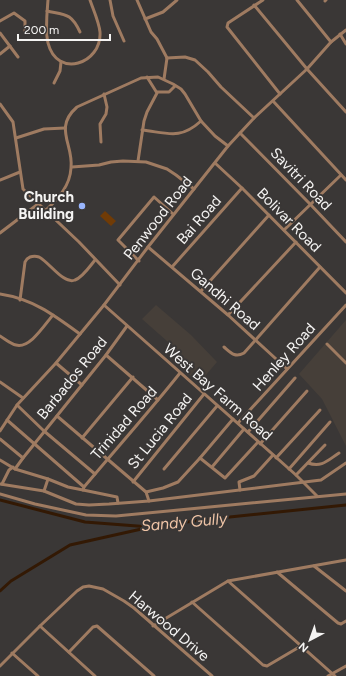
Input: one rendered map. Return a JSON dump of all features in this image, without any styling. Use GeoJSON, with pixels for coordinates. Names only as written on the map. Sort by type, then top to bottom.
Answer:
{"type":"FeatureCollection","features":[{"type":"Feature","properties":{"kind":"street"},"geometry":{"type":"LineString","coordinates":[[48,0],[48,42],[54,55],[61,62],[71,64],[85,60],[96,51],[100,31],[89,0],[94,0]]}},
{"type":"Feature","properties":{"kind":"street"},"geometry":{"type":"LineString","coordinates":[[110,0],[113,16],[124,41]]}},
{"type":"Feature","properties":{"kind":"street"},"geometry":{"type":"LineString","coordinates":[[137,0],[151,32],[157,39],[167,58],[164,79]]}},
{"type":"Feature","properties":{"kind":"street"},"geometry":{"type":"LineString","coordinates":[[145,19],[163,12],[177,0]]}},
{"type":"Feature","properties":{"kind":"street"},"geometry":{"type":"LineString","coordinates":[[263,0],[228,23],[227,27],[280,94]]}},
{"type":"Feature","properties":{"kind":"street"},"geometry":{"type":"LineString","coordinates":[[297,0],[331,42]]}},
{"type":"Feature","properties":{"kind":"street"},"geometry":{"type":"LineString","coordinates":[[254,5],[307,69],[346,112]]}},
{"type":"Feature","properties":{"kind":"street"},"geometry":{"type":"LineString","coordinates":[[47,12],[70,16],[80,32]]}},
{"type":"Feature","properties":{"kind":"street"},"geometry":{"type":"LineString","coordinates":[[0,21],[14,13],[25,21],[25,31]]}},
{"type":"Feature","properties":{"kind":"street","name":"Penwood Road"},"geometry":{"type":"LineString","coordinates":[[0,431],[17,404],[56,363],[104,305],[139,261],[173,214],[228,146],[254,118],[307,69],[331,42],[346,30]]}},
{"type":"Feature","properties":{"kind":"street"},"geometry":{"type":"LineString","coordinates":[[0,34],[18,57]]}},
{"type":"Feature","properties":{"kind":"street"},"geometry":{"type":"LineString","coordinates":[[340,34],[346,44]]}},
{"type":"Feature","properties":{"kind":"street"},"geometry":{"type":"LineString","coordinates":[[0,54],[10,46]]}},
{"type":"Feature","properties":{"kind":"street"},"geometry":{"type":"LineString","coordinates":[[167,58],[185,57],[195,60],[254,118]]}},
{"type":"Feature","properties":{"kind":"street"},"geometry":{"type":"LineString","coordinates":[[54,83],[60,71],[61,62]]}},
{"type":"Feature","properties":{"kind":"street"},"geometry":{"type":"LineString","coordinates":[[147,77],[157,92]]}},
{"type":"Feature","properties":{"kind":"street"},"geometry":{"type":"LineString","coordinates":[[46,210],[54,203],[65,188],[70,176],[72,167],[65,128],[68,119],[74,110],[104,94],[141,78],[158,77],[175,86],[185,94],[201,121],[215,136],[228,146]]}},
{"type":"Feature","properties":{"kind":"street"},"geometry":{"type":"LineString","coordinates":[[157,92],[169,92],[175,86]]}},
{"type":"Feature","properties":{"kind":"street"},"geometry":{"type":"LineString","coordinates":[[138,161],[142,130],[147,112],[157,92]]}},
{"type":"Feature","properties":{"kind":"street"},"geometry":{"type":"LineString","coordinates":[[101,142],[99,131],[100,124],[106,114],[104,94]]}},
{"type":"Feature","properties":{"kind":"street"},"geometry":{"type":"LineString","coordinates":[[272,101],[346,180]]}},
{"type":"Feature","properties":{"kind":"street"},"geometry":{"type":"LineString","coordinates":[[0,104],[13,122],[23,190],[79,242],[120,285]]}},
{"type":"Feature","properties":{"kind":"street"},"geometry":{"type":"LineString","coordinates":[[142,130],[179,134],[189,131],[201,121]]}},
{"type":"Feature","properties":{"kind":"street"},"geometry":{"type":"LineString","coordinates":[[16,138],[44,129],[65,128]]}},
{"type":"Feature","properties":{"kind":"street","name":"Savitri Road"},"geometry":{"type":"LineString","coordinates":[[240,133],[346,242]]}},
{"type":"Feature","properties":{"kind":"street"},"geometry":{"type":"LineString","coordinates":[[72,167],[99,165],[111,162],[138,161],[167,169],[194,189]]}},
{"type":"Feature","properties":{"kind":"street","name":"Bolivar Road"},"geometry":{"type":"LineString","coordinates":[[215,163],[242,188],[346,293]]}},
{"type":"Feature","properties":{"kind":"street"},"geometry":{"type":"LineString","coordinates":[[0,180],[20,172]]}},
{"type":"Feature","properties":{"kind":"street"},"geometry":{"type":"LineString","coordinates":[[284,230],[341,175]]}},
{"type":"Feature","properties":{"kind":"street","name":"Bai Road"},"geometry":{"type":"LineString","coordinates":[[172,267],[242,188]]}},
{"type":"Feature","properties":{"kind":"street"},"geometry":{"type":"LineString","coordinates":[[139,261],[118,240],[154,197],[173,214]]}},
{"type":"Feature","properties":{"kind":"street"},"geometry":{"type":"LineString","coordinates":[[0,233],[38,204]]}},
{"type":"Feature","properties":{"kind":"street"},"geometry":{"type":"LineString","coordinates":[[201,291],[269,215]]}},
{"type":"Feature","properties":{"kind":"street"},"geometry":{"type":"LineString","coordinates":[[228,315],[296,242]]}},
{"type":"Feature","properties":{"kind":"street","name":"Gandhi Road"},"geometry":{"type":"LineString","coordinates":[[148,247],[201,291],[287,369]]}},
{"type":"Feature","properties":{"kind":"street"},"geometry":{"type":"LineString","coordinates":[[20,300],[26,262],[30,257],[40,258],[63,278],[70,281],[81,276],[95,260]]}},
{"type":"Feature","properties":{"kind":"street"},"geometry":{"type":"LineString","coordinates":[[224,347],[231,354],[240,355],[244,353],[320,267]]}},
{"type":"Feature","properties":{"kind":"street"},"geometry":{"type":"LineString","coordinates":[[0,294],[37,305],[80,334]]}},
{"type":"Feature","properties":{"kind":"street","name":"West Bay Farm Road"},"geometry":{"type":"LineString","coordinates":[[104,305],[296,475],[317,496]]}},
{"type":"Feature","properties":{"kind":"street","name":"Henley Road"},"geometry":{"type":"LineString","coordinates":[[238,424],[346,305]]}},
{"type":"Feature","properties":{"kind":"street"},"geometry":{"type":"LineString","coordinates":[[0,336],[16,345],[24,346],[30,342],[53,315]]}},
{"type":"Feature","properties":{"kind":"street","name":"Barbados Road"},"geometry":{"type":"LineString","coordinates":[[1,484],[9,470],[14,468],[23,458],[44,430],[106,355],[127,326]]}},
{"type":"Feature","properties":{"kind":"street"},"geometry":{"type":"LineString","coordinates":[[328,344],[346,363]]}},
{"type":"Feature","properties":{"kind":"street"},"geometry":{"type":"LineString","coordinates":[[106,355],[158,400]]}},
{"type":"Feature","properties":{"kind":"street"},"geometry":{"type":"LineString","coordinates":[[56,363],[82,385]]}},
{"type":"Feature","properties":{"kind":"street","name":"Trinidad Road"},"geometry":{"type":"LineString","coordinates":[[84,489],[106,460],[180,373]]}},
{"type":"Feature","properties":{"kind":"street"},"geometry":{"type":"LineString","coordinates":[[82,438],[133,377]]}},
{"type":"Feature","properties":{"kind":"street"},"geometry":{"type":"LineString","coordinates":[[248,432],[295,378]]}},
{"type":"Feature","properties":{"kind":"street"},"geometry":{"type":"LineString","coordinates":[[0,382],[23,398]]}},
{"type":"Feature","properties":{"kind":"street"},"geometry":{"type":"LineString","coordinates":[[200,458],[225,478],[307,391]]}},
{"type":"Feature","properties":{"kind":"street","name":"St Lucia Road"},"geometry":{"type":"LineString","coordinates":[[133,482],[204,394]]}},
{"type":"Feature","properties":{"kind":"street"},"geometry":{"type":"LineString","coordinates":[[17,404],[44,430],[95,474]]}},
{"type":"Feature","properties":{"kind":"street"},"geometry":{"type":"LineString","coordinates":[[164,469],[217,406]]}},
{"type":"Feature","properties":{"kind":"street"},"geometry":{"type":"LineString","coordinates":[[240,490],[240,482],[254,476],[320,410]]}},
{"type":"Feature","properties":{"kind":"street"},"geometry":{"type":"LineString","coordinates":[[57,416],[106,460],[146,492],[149,501]]}},
{"type":"Feature","properties":{"kind":"street"},"geometry":{"type":"LineString","coordinates":[[146,492],[163,488],[178,482],[233,419]]}},
{"type":"Feature","properties":{"kind":"street"},"geometry":{"type":"LineString","coordinates":[[7,420],[35,443],[84,489]]}},
{"type":"Feature","properties":{"kind":"street"},"geometry":{"type":"LineString","coordinates":[[289,469],[330,422]]}},
{"type":"Feature","properties":{"kind":"street"},"geometry":{"type":"LineString","coordinates":[[212,467],[244,429]]}},
{"type":"Feature","properties":{"kind":"street"},"geometry":{"type":"LineString","coordinates":[[0,438],[23,458]]}},
{"type":"Feature","properties":{"kind":"street"},"geometry":{"type":"LineString","coordinates":[[296,475],[325,445]]}},
{"type":"Feature","properties":{"kind":"street"},"geometry":{"type":"LineString","coordinates":[[308,463],[315,466],[322,464],[339,453]]}},
{"type":"Feature","properties":{"kind":"street"},"geometry":{"type":"LineString","coordinates":[[0,460],[14,468],[68,487],[112,495],[117,497],[118,503]]}},
{"type":"Feature","properties":{"kind":"street"},"geometry":{"type":"LineString","coordinates":[[1,484],[44,491],[76,504],[89,505],[149,501],[321,480],[346,463]]}},
{"type":"Feature","properties":{"kind":"street"},"geometry":{"type":"LineString","coordinates":[[44,491],[48,479]]}},
{"type":"Feature","properties":{"kind":"street"},"geometry":{"type":"LineString","coordinates":[[0,494],[35,504],[86,515],[116,516],[346,494]]}},
{"type":"Feature","properties":{"kind":"street"},"geometry":{"type":"LineString","coordinates":[[153,626],[228,581],[346,560]]}},
{"type":"Feature","properties":{"kind":"street"},"geometry":{"type":"LineString","coordinates":[[314,566],[346,591]]}},
{"type":"Feature","properties":{"kind":"street"},"geometry":{"type":"LineString","coordinates":[[277,572],[338,623],[341,624],[346,621]]}},
{"type":"Feature","properties":{"kind":"street"},"geometry":{"type":"LineString","coordinates":[[228,581],[334,675]]}},
{"type":"Feature","properties":{"kind":"street","name":"Harwood Drive"},"geometry":{"type":"LineString","coordinates":[[0,666],[77,591],[82,587],[89,586],[103,590],[134,608],[212,676]]}},
{"type":"Feature","properties":{"kind":"street"},"geometry":{"type":"LineString","coordinates":[[192,602],[263,665],[267,666],[301,646]]}},
{"type":"Feature","properties":{"kind":"street"},"geometry":{"type":"LineString","coordinates":[[40,626],[95,676]]}},
{"type":"Feature","properties":{"kind":"street"},"geometry":{"type":"LineString","coordinates":[[69,652],[93,627],[97,626],[154,676]]}},
{"type":"Feature","properties":{"kind":"street"},"geometry":{"type":"LineString","coordinates":[[12,653],[38,676]]}},
{"type":"Feature","properties":{"kind":"street"},"geometry":{"type":"LineString","coordinates":[[328,676],[334,675],[346,666]]}},
{"type":"Feature","properties":{"kind":"shaded area"},"geometry":{"type":"Polygon","coordinates":[[[105,211],[116,221],[111,226],[100,216],[105,211]]]}},
{"type":"Feature","properties":{"kind":"shaded area"},"geometry":{"type":"Polygon","coordinates":[[[156,305],[191,335],[217,362],[199,383],[169,357],[176,349],[142,319],[156,305]]]}},
{"type":"Feature","properties":{"kind":"shaded area"},"geometry":{"type":"Polygon","coordinates":[[[346,320],[346,446],[322,399],[299,374],[346,320]]]}},
{"type":"Feature","properties":{"kind":"waterway","name":"Sandy Gully"},"geometry":{"type":"LineString","coordinates":[[0,500],[85,522],[150,527],[201,520],[346,505]]}},
{"type":"Feature","properties":{"kind":"waterway"},"geometry":{"type":"LineString","coordinates":[[0,591],[11,581],[70,545],[146,528]]}},
{"type":"Feature","properties":{"kind":"place","name":"Church Building"},"geometry":{"type":"Point","coordinates":[82,206]}}]}
